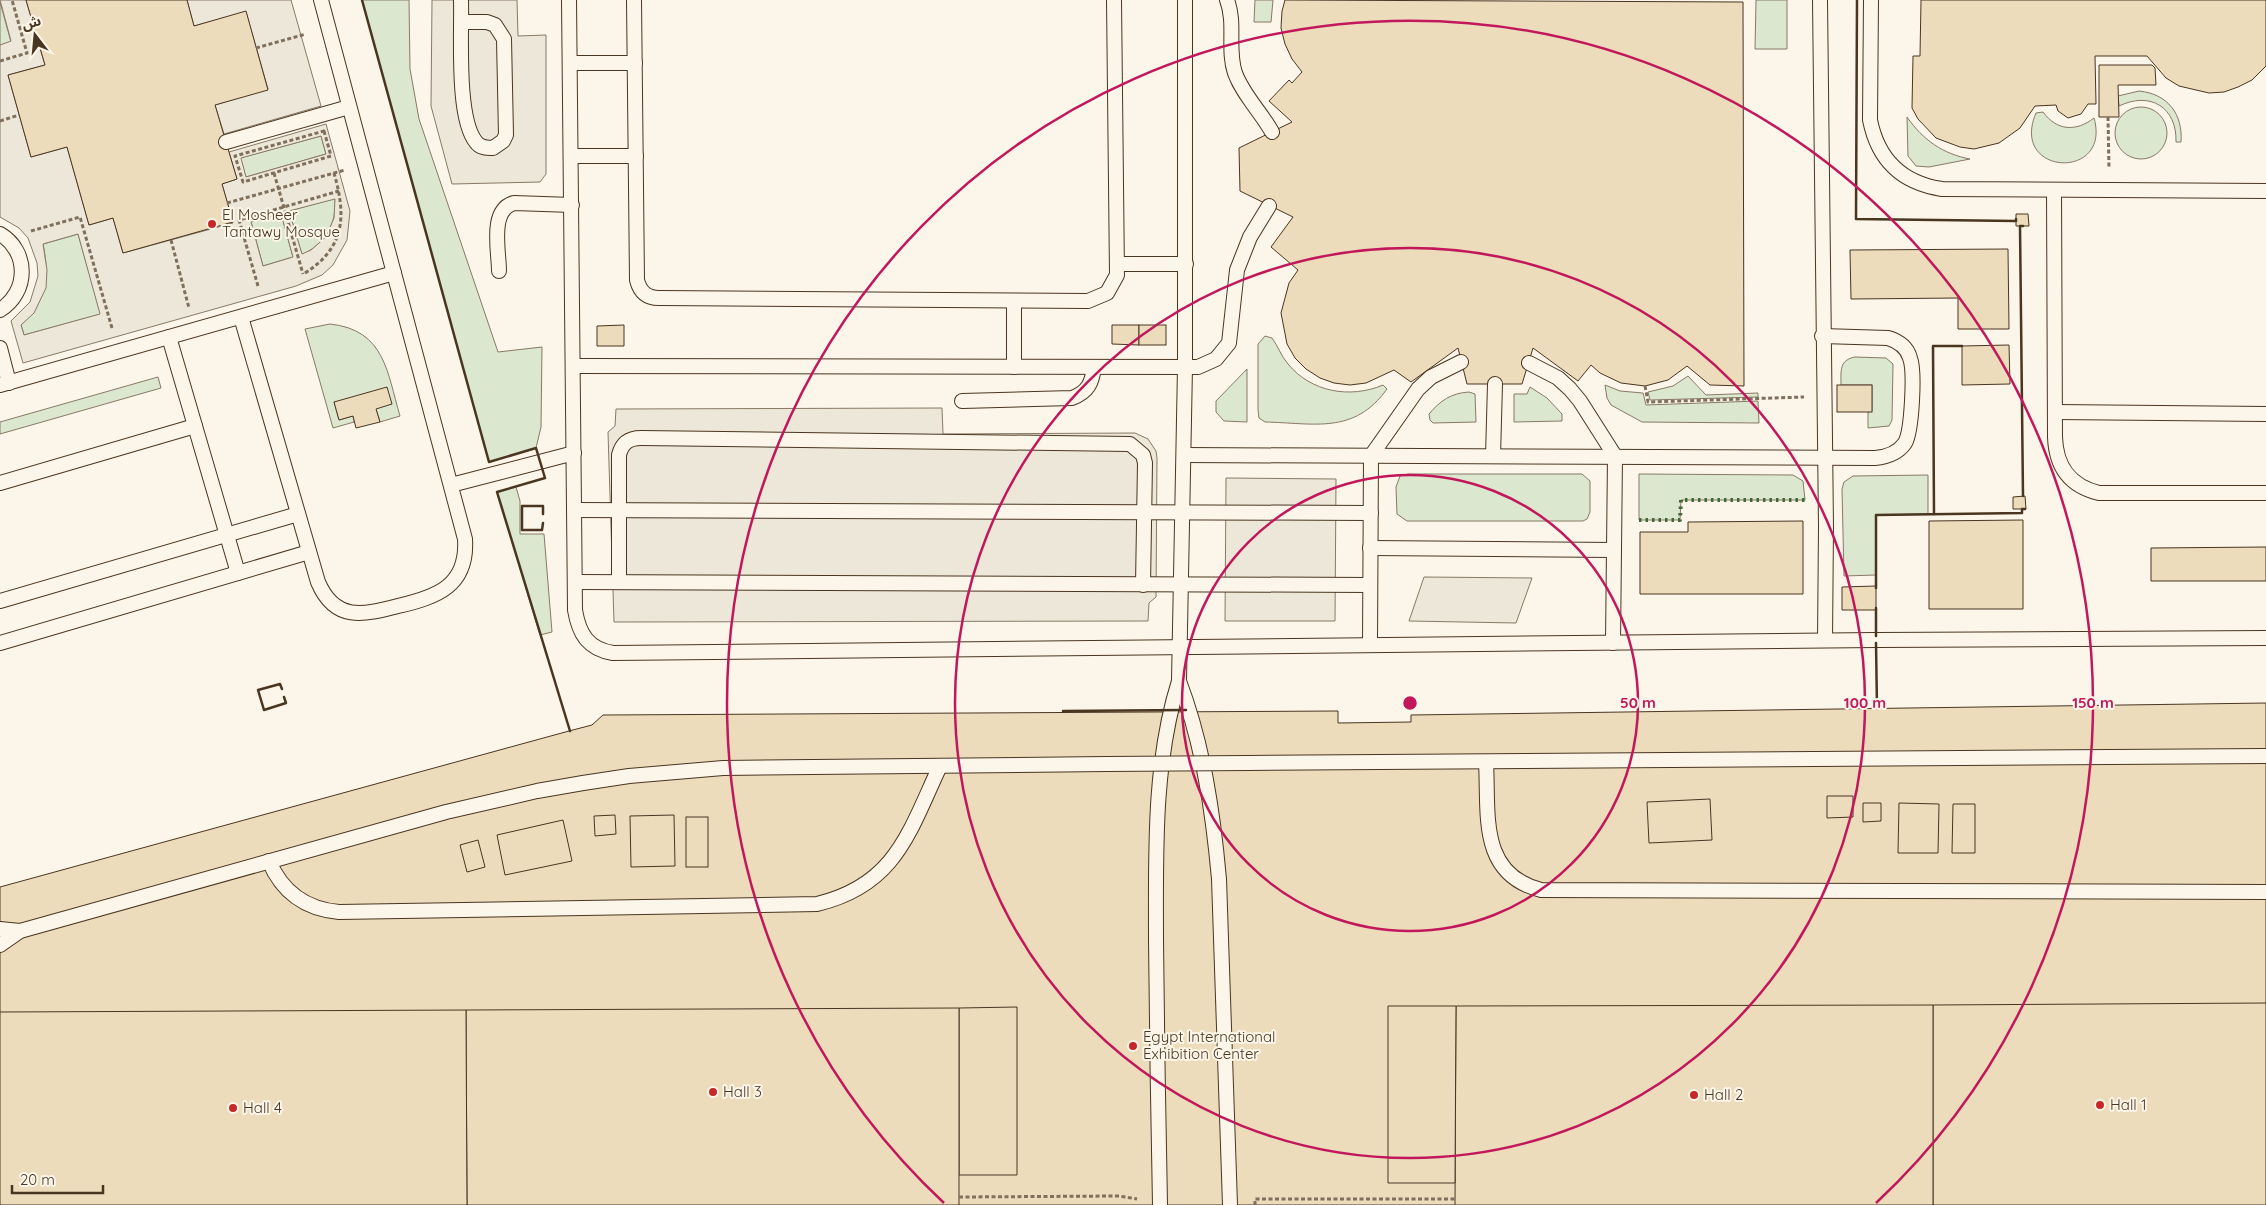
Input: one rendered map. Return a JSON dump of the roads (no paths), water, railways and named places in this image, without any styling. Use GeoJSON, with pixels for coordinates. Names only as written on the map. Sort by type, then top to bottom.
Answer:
{"type":"FeatureCollection","features":[{"type":"Feature","properties":{"kind":"lane"},"geometry":{"type":"LineString","coordinates":[[241,317],[322,591],[328,599],[345,611],[364,614],[432,597],[442,592],[458,574],[465,551],[465,539],[321,0]]}},
{"type":"Feature","properties":{"kind":"lane"},"geometry":{"type":"LineString","coordinates":[[462,0],[462,22],[463,87],[469,124],[476,142],[480,146],[493,148],[504,141],[506,135],[504,39],[494,25],[487,22],[462,22]]}},
{"type":"Feature","properties":{"kind":"lane"},"geometry":{"type":"LineString","coordinates":[[570,0],[574,610],[580,632],[594,647],[614,653],[1825,640],[2266,638]]}},
{"type":"Feature","properties":{"kind":"lane"},"geometry":{"type":"LineString","coordinates":[[634,0],[637,280],[642,292],[652,298],[1014,301],[1088,301],[1098,298],[1113,284],[1118,264],[1114,0]]}},
{"type":"Feature","properties":{"kind":"lane"},"geometry":{"type":"LineString","coordinates":[[1160,1205],[1157,1058],[1157,831],[1167,732],[1179,681],[1186,264],[1185,0]]}},
{"type":"Feature","properties":{"kind":"lane"},"geometry":{"type":"LineString","coordinates":[[1226,0],[1230,15],[1231,55],[1235,73],[1242,89],[1265,118],[1272,132]]}},
{"type":"Feature","properties":{"kind":"lane"},"geometry":{"type":"LineString","coordinates":[[1820,0],[1823,458],[1826,527],[1825,640]]}},
{"type":"Feature","properties":{"kind":"lane"},"geometry":{"type":"LineString","coordinates":[[1871,0],[1870,120],[1879,150],[1888,162],[1899,173],[1926,187],[1942,189],[2266,191]]}},
{"type":"Feature","properties":{"kind":"lane"},"geometry":{"type":"LineString","coordinates":[[570,63],[634,63]]}},
{"type":"Feature","properties":{"kind":"lane"},"geometry":{"type":"LineString","coordinates":[[226,142],[349,107]]}},
{"type":"Feature","properties":{"kind":"lane"},"geometry":{"type":"LineString","coordinates":[[571,156],[636,156]]}},
{"type":"Feature","properties":{"kind":"lane"},"geometry":{"type":"LineString","coordinates":[[2054,190],[2055,450],[2059,463],[2074,483],[2086,490],[2114,494],[2266,493]]}},
{"type":"Feature","properties":{"kind":"lane"},"geometry":{"type":"LineString","coordinates":[[499,271],[498,220],[506,206],[514,203],[572,205]]}},
{"type":"Feature","properties":{"kind":"lane"},"geometry":{"type":"LineString","coordinates":[[573,366],[1185,367],[1208,364],[1224,352],[1229,343],[1237,270],[1250,237],[1269,206]]}},
{"type":"Feature","properties":{"kind":"lane"},"geometry":{"type":"LineString","coordinates":[[0,234],[12,243],[18,254],[22,266],[22,278],[12,301],[0,310]]}},
{"type":"Feature","properties":{"kind":"lane"},"geometry":{"type":"LineString","coordinates":[[1118,264],[1186,264]]}},
{"type":"Feature","properties":{"kind":"lane"},"geometry":{"type":"LineString","coordinates":[[0,348],[4,384],[394,273]]}},
{"type":"Feature","properties":{"kind":"lane"},"geometry":{"type":"LineString","coordinates":[[1014,301],[1014,367]]}},
{"type":"Feature","properties":{"kind":"lane"},"geometry":{"type":"LineString","coordinates":[[1184,455],[1875,458],[1899,450],[1908,435],[1910,426],[1912,366],[1907,351],[1896,340],[1888,338],[1822,336]]}},
{"type":"Feature","properties":{"kind":"lane"},"geometry":{"type":"LineString","coordinates":[[169,337],[238,572]]}},
{"type":"Feature","properties":{"kind":"lane"},"geometry":{"type":"LineString","coordinates":[[1370,645],[1371,456],[1418,388],[1445,369],[1461,362]]}},
{"type":"Feature","properties":{"kind":"lane"},"geometry":{"type":"LineString","coordinates":[[1529,363],[1558,378],[1570,389],[1580,401],[1615,456],[1613,643]]}},
{"type":"Feature","properties":{"kind":"lane"},"geometry":{"type":"LineString","coordinates":[[962,401],[1072,398],[1086,390],[1091,383],[1094,367]]}},
{"type":"Feature","properties":{"kind":"lane"},"geometry":{"type":"LineString","coordinates":[[1493,456],[1495,384]]}},
{"type":"Feature","properties":{"kind":"lane"},"geometry":{"type":"LineString","coordinates":[[2055,412],[2266,414]]}},
{"type":"Feature","properties":{"kind":"lane"},"geometry":{"type":"LineString","coordinates":[[0,483],[195,426]]}},
{"type":"Feature","properties":{"kind":"lane"},"geometry":{"type":"LineString","coordinates":[[619,582],[621,449],[629,440],[641,438],[1130,444],[1142,455],[1145,463],[1143,584]]}},
{"type":"Feature","properties":{"kind":"lane"},"geometry":{"type":"LineString","coordinates":[[451,485],[574,453]]}},
{"type":"Feature","properties":{"kind":"lane"},"geometry":{"type":"LineString","coordinates":[[574,510],[1371,513]]}},
{"type":"Feature","properties":{"kind":"lane"},"geometry":{"type":"LineString","coordinates":[[0,601],[298,514]]}},
{"type":"Feature","properties":{"kind":"lane"},"geometry":{"type":"LineString","coordinates":[[1370,548],[1614,550]]}},
{"type":"Feature","properties":{"kind":"lane"},"geometry":{"type":"LineString","coordinates":[[0,643],[309,552]]}},
{"type":"Feature","properties":{"kind":"lane"},"geometry":{"type":"LineString","coordinates":[[575,582],[1370,586]]}},
{"type":"Feature","properties":{"kind":"lane"},"geometry":{"type":"LineString","coordinates":[[1179,681],[1190,710],[1199,747],[1216,846],[1219,879],[1230,1205]]}},
{"type":"Feature","properties":{"kind":"lane"},"geometry":{"type":"LineString","coordinates":[[0,946],[20,931],[268,861],[492,801],[629,776],[732,768],[2266,756]]}},
{"type":"Feature","properties":{"kind":"lane"},"geometry":{"type":"LineString","coordinates":[[1486,762],[1491,847],[1496,859],[1504,871],[1515,880],[1541,890],[2266,892]]}},
{"type":"Feature","properties":{"kind":"lane"},"geometry":{"type":"LineString","coordinates":[[268,861],[275,875],[296,898],[323,911],[817,904],[852,892],[868,883],[889,864],[905,841],[940,766]]}},
{"type":"Feature","properties":{"kind":"lane"},"geometry":{"type":"LineString","coordinates":[[0,929],[20,931]]}},
{"type":"Feature","properties":{"kind":"place","name":"El Mosheer Tantawy Mosque"},"geometry":{"type":"Point","coordinates":[212,224]}},
{"type":"Feature","properties":{"kind":"place","name":"Egypt International Exhibition Center"},"geometry":{"type":"Point","coordinates":[1133,1046]}},
{"type":"Feature","properties":{"kind":"place","name":"Hall 3"},"geometry":{"type":"Point","coordinates":[713,1092]}},
{"type":"Feature","properties":{"kind":"place","name":"Hall 2"},"geometry":{"type":"Point","coordinates":[1694,1095]}},
{"type":"Feature","properties":{"kind":"place","name":"Hall 1"},"geometry":{"type":"Point","coordinates":[2100,1105]}},
{"type":"Feature","properties":{"kind":"place","name":"Hall 4"},"geometry":{"type":"Point","coordinates":[233,1108]}}]}
